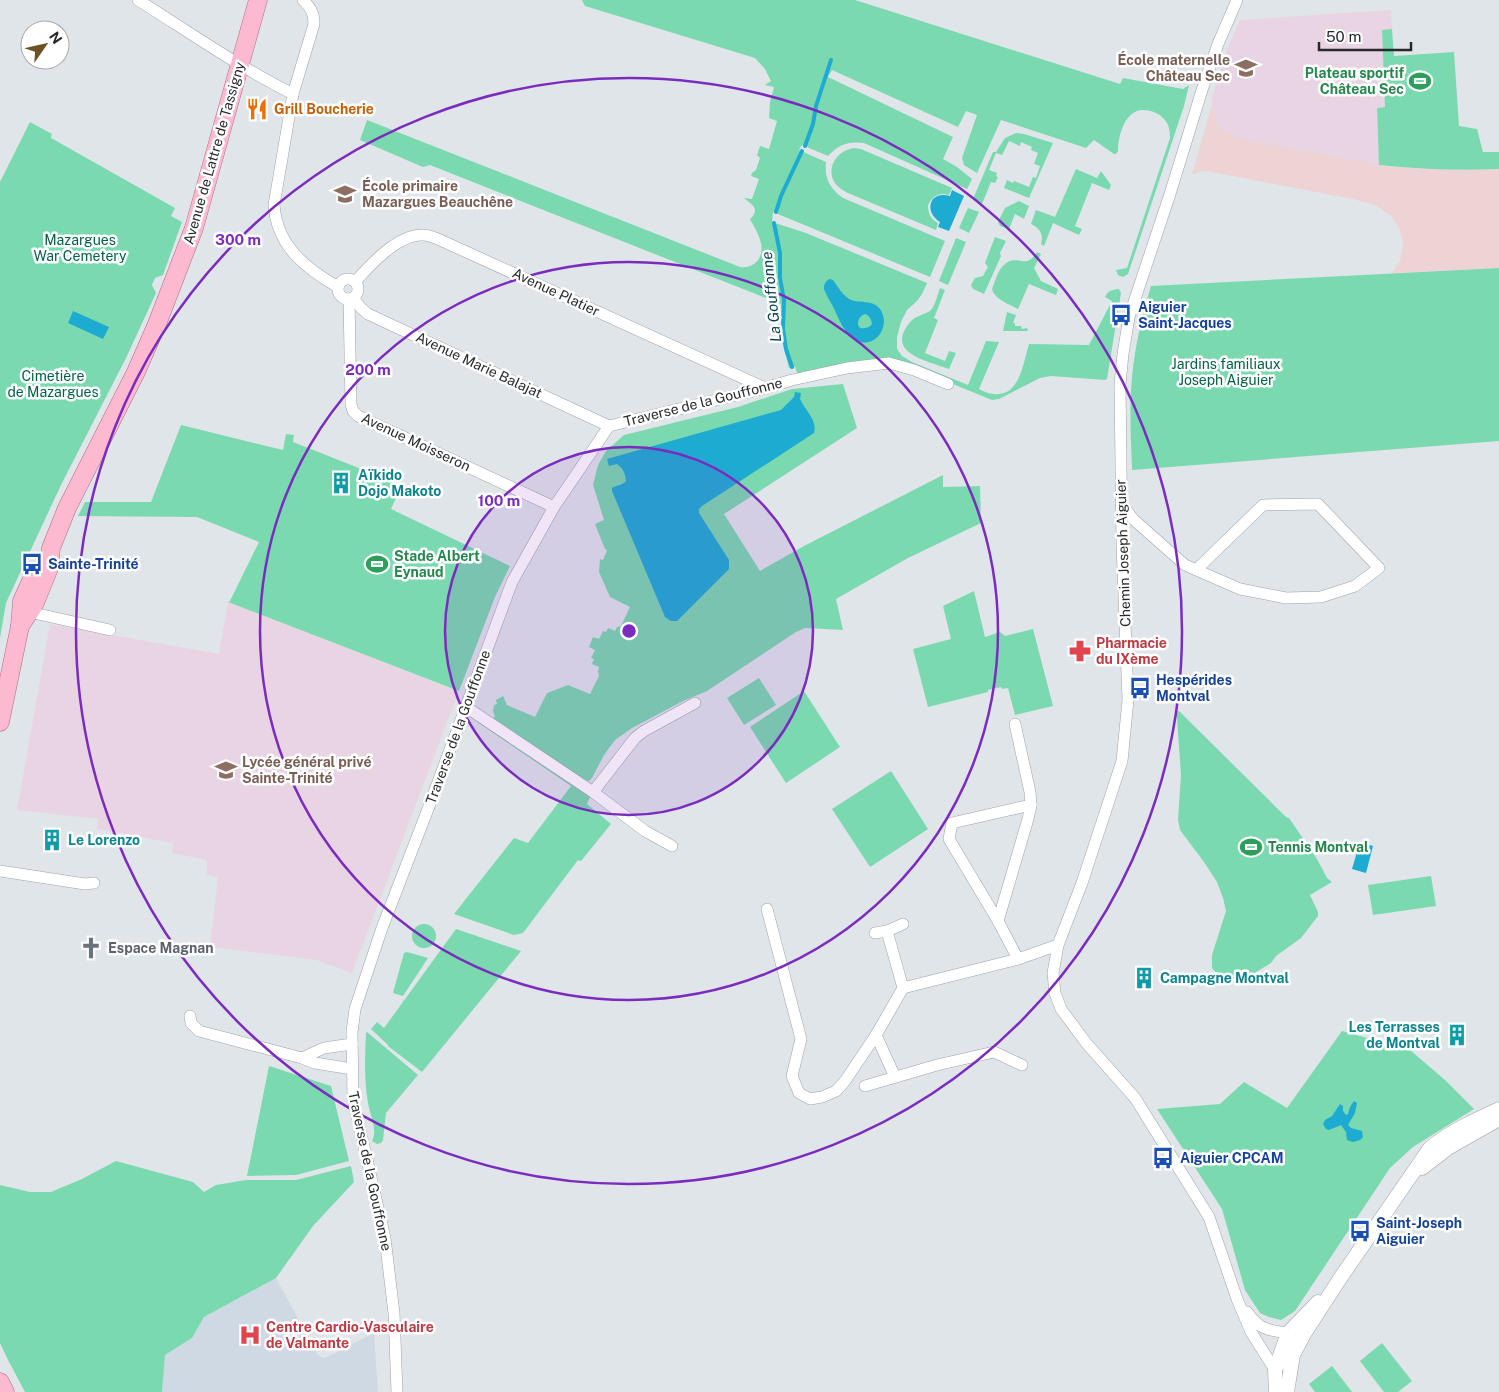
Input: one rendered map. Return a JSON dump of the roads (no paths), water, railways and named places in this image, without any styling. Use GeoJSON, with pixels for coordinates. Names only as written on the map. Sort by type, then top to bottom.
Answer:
{"type":"FeatureCollection","features":[{"type":"Feature","properties":{"kind":"main road","name":"Avenue de Lattre de Tassigny"},"geometry":{"type":"LineString","coordinates":[[0,722],[25,619],[22,601],[40,561],[51,548],[67,508],[136,372],[188,246],[258,0]]}},
{"type":"Feature","properties":{"kind":"main road"},"geometry":{"type":"LineString","coordinates":[[0,1382],[5,1392]]}},
{"type":"Feature","properties":{"kind":"street"},"geometry":{"type":"LineString","coordinates":[[138,0],[248,70],[293,94]]}},
{"type":"Feature","properties":{"kind":"street"},"geometry":{"type":"LineString","coordinates":[[303,0],[312,8],[314,24],[293,94],[274,205],[275,218],[284,241],[298,258],[327,281],[338,287]]}},
{"type":"Feature","properties":{"kind":"street","name":"Chemin Joseph Aiguier"},"geometry":{"type":"LineString","coordinates":[[1236,0],[1202,90],[1129,317],[1122,354],[1120,384],[1121,503],[1128,700],[1122,761],[1082,883],[1058,945],[1053,974],[1055,992],[1061,1009],[1087,1044],[1135,1098],[1202,1206],[1214,1228],[1237,1299],[1251,1332],[1275,1370]]}},
{"type":"Feature","properties":{"kind":"street","name":"Avenue Platier"},"geometry":{"type":"LineString","coordinates":[[355,282],[401,240],[424,235],[438,239],[765,388]]}},
{"type":"Feature","properties":{"kind":"street"},"geometry":{"type":"LineString","coordinates":[[343,280],[355,282],[358,292],[351,299],[342,297],[338,287],[343,280]]}},
{"type":"Feature","properties":{"kind":"street","name":"Avenue Marie Balajat"},"geometry":{"type":"LineString","coordinates":[[351,299],[368,314],[609,426]]}},
{"type":"Feature","properties":{"kind":"street","name":"Avenue Moisseron"},"geometry":{"type":"LineString","coordinates":[[351,299],[351,404],[353,411],[358,416],[554,507]]}},
{"type":"Feature","properties":{"kind":"street","name":"Traverse de la Gouffonne"},"geometry":{"type":"LineString","coordinates":[[397,1392],[394,1313],[385,1238],[352,1099],[352,1044],[355,1009],[382,928],[512,582],[554,507],[609,426],[847,368],[889,363],[914,370],[948,384]]}},
{"type":"Feature","properties":{"kind":"street"},"geometry":{"type":"LineString","coordinates":[[1121,503],[1133,519],[1185,565],[1196,570],[1240,589],[1286,598],[1321,597],[1355,586],[1379,568],[1318,504],[1263,505],[1196,570]]}},
{"type":"Feature","properties":{"kind":"street"},"geometry":{"type":"LineString","coordinates":[[25,619],[110,630]]}},
{"type":"Feature","properties":{"kind":"street"},"geometry":{"type":"LineString","coordinates":[[593,792],[635,738],[644,731],[695,703]]}},
{"type":"Feature","properties":{"kind":"street"},"geometry":{"type":"LineString","coordinates":[[466,707],[593,792],[644,831],[672,846]]}},
{"type":"Feature","properties":{"kind":"street"},"geometry":{"type":"LineString","coordinates":[[998,921],[1031,805],[1030,792],[1015,724]]}},
{"type":"Feature","properties":{"kind":"street"},"geometry":{"type":"LineString","coordinates":[[1018,959],[998,921],[948,839],[952,823],[1031,805]]}},
{"type":"Feature","properties":{"kind":"street"},"geometry":{"type":"LineString","coordinates":[[0,871],[84,884],[94,883]]}},
{"type":"Feature","properties":{"kind":"street"},"geometry":{"type":"LineString","coordinates":[[767,909],[801,1039],[792,1076],[799,1093],[810,1099],[822,1097],[836,1091],[845,1081],[876,1035],[902,988],[887,931]]}},
{"type":"Feature","properties":{"kind":"street"},"geometry":{"type":"LineString","coordinates":[[875,933],[887,931],[903,924]]}},
{"type":"Feature","properties":{"kind":"street"},"geometry":{"type":"LineString","coordinates":[[902,988],[1018,959],[1058,945]]}},
{"type":"Feature","properties":{"kind":"street"},"geometry":{"type":"LineString","coordinates":[[190,1016],[191,1023],[199,1032],[315,1063],[352,1069]]}},
{"type":"Feature","properties":{"kind":"street"},"geometry":{"type":"LineString","coordinates":[[876,1035],[895,1077]]}},
{"type":"Feature","properties":{"kind":"street"},"geometry":{"type":"LineString","coordinates":[[302,1058],[324,1048],[352,1044]]}},
{"type":"Feature","properties":{"kind":"street"},"geometry":{"type":"LineString","coordinates":[[866,1086],[936,1065],[994,1052],[1022,1065]]}},
{"type":"Feature","properties":{"kind":"street"},"geometry":{"type":"LineString","coordinates":[[1275,1370],[1294,1352],[1341,1277],[1430,1148],[1442,1138],[1499,1109]]}},
{"type":"Feature","properties":{"kind":"street"},"geometry":{"type":"LineString","coordinates":[[1408,1181],[1432,1159],[1448,1148],[1499,1119]]}},
{"type":"Feature","properties":{"kind":"street"},"geometry":{"type":"LineString","coordinates":[[1276,1392],[1275,1370],[1288,1333],[1341,1277]]}},
{"type":"Feature","properties":{"kind":"street","name":"Chemin Joseph Aiguier"},"geometry":{"type":"LineString","coordinates":[[1237,1299],[1259,1326],[1272,1331],[1288,1333]]}},
{"type":"Feature","properties":{"kind":"street"},"geometry":{"type":"LineString","coordinates":[[1287,1392],[1294,1352],[1288,1333]]}},
{"type":"Feature","properties":{"kind":"water"},"geometry":{"type":"Polygon","coordinates":[[[952,190],[964,196],[949,231],[938,227],[940,222],[930,207],[934,199],[943,195],[950,196],[952,190]]]}},
{"type":"Feature","properties":{"kind":"water"},"geometry":{"type":"Polygon","coordinates":[[[828,280],[833,280],[843,294],[851,300],[871,303],[880,309],[884,324],[878,336],[867,342],[860,342],[845,330],[824,289],[825,283],[828,280]],[[863,315],[859,319],[858,325],[860,328],[867,328],[872,324],[867,315],[863,315]]]}},
{"type":"Feature","properties":{"kind":"water"},"geometry":{"type":"Polygon","coordinates":[[[73,311],[109,327],[103,339],[68,323],[73,311]]]}},
{"type":"Feature","properties":{"kind":"water"},"geometry":{"type":"Polygon","coordinates":[[[795,392],[801,393],[800,399],[814,424],[814,433],[699,509],[699,513],[729,560],[729,569],[677,621],[671,621],[665,617],[612,491],[612,488],[626,481],[624,472],[617,464],[609,466],[607,459],[781,410],[794,397],[795,392]]]}},
{"type":"Feature","properties":{"kind":"water"},"geometry":{"type":"Polygon","coordinates":[[[1360,842],[1373,846],[1366,873],[1352,869],[1360,842]]]}},
{"type":"Feature","properties":{"kind":"water"},"geometry":{"type":"Polygon","coordinates":[[[1354,1101],[1357,1103],[1355,1113],[1348,1125],[1351,1128],[1362,1131],[1363,1137],[1353,1142],[1347,1140],[1346,1132],[1341,1125],[1329,1130],[1323,1124],[1325,1120],[1332,1116],[1340,1104],[1343,1106],[1343,1111],[1346,1115],[1348,1114],[1354,1101]]]}},
{"type":"Feature","properties":{"kind":"waterway","name":"La Gouffonne"},"geometry":{"type":"LineString","coordinates":[[805,146],[831,60]]}},
{"type":"Feature","properties":{"kind":"waterway","name":"La Gouffonne"},"geometry":{"type":"LineString","coordinates":[[776,212],[781,196],[802,151]]}},
{"type":"Feature","properties":{"kind":"waterway","name":"La Gouffonne"},"geometry":{"type":"LineString","coordinates":[[774,223],[780,253],[780,278],[784,300],[783,329],[786,349],[792,367]]}},
{"type":"Feature","properties":{"kind":"place","name":"École maternelle Château Sec"},"geometry":{"type":"Point","coordinates":[1246,68]}},
{"type":"Feature","properties":{"kind":"place","name":"Plateau sportif Château Sec"},"geometry":{"type":"Point","coordinates":[1420,81]}},
{"type":"Feature","properties":{"kind":"place","name":"Grill Boucherie"},"geometry":{"type":"Point","coordinates":[257,109]}},
{"type":"Feature","properties":{"kind":"place","name":"École primaire Mazargues Beauchêne"},"geometry":{"type":"Point","coordinates":[345,194]}},
{"type":"Feature","properties":{"kind":"place","name":"Aiguier Saint-Jacques"},"geometry":{"type":"Point","coordinates":[1121,315]}},
{"type":"Feature","properties":{"kind":"place","name":"Aïkido Dojo Makoto"},"geometry":{"type":"Point","coordinates":[341,483]}},
{"type":"Feature","properties":{"kind":"place","name":"Sainte-Trinité"},"geometry":{"type":"Point","coordinates":[32,564]}},
{"type":"Feature","properties":{"kind":"place","name":"Stade Albert Eynaud"},"geometry":{"type":"Point","coordinates":[377,564]}},
{"type":"Feature","properties":{"kind":"place","name":"Pharmacie du IXème"},"geometry":{"type":"Point","coordinates":[1080,651]}},
{"type":"Feature","properties":{"kind":"place","name":"Hespérides Montval"},"geometry":{"type":"Point","coordinates":[1140,688]}},
{"type":"Feature","properties":{"kind":"place","name":"Lycée général privé Sainte-Trinité"},"geometry":{"type":"Point","coordinates":[226,770]}},
{"type":"Feature","properties":{"kind":"place","name":"Le Lorenzo"},"geometry":{"type":"Point","coordinates":[52,840]}},
{"type":"Feature","properties":{"kind":"place","name":"Tennis Montval"},"geometry":{"type":"Point","coordinates":[1251,847]}},
{"type":"Feature","properties":{"kind":"place","name":"Espace Magnan"},"geometry":{"type":"Point","coordinates":[91,948]}},
{"type":"Feature","properties":{"kind":"place","name":"Campagne Montval"},"geometry":{"type":"Point","coordinates":[1144,978]}},
{"type":"Feature","properties":{"kind":"place","name":"Les Terrasses de Montval"},"geometry":{"type":"Point","coordinates":[1457,1035]}},
{"type":"Feature","properties":{"kind":"place","name":"Aiguier CPCAM"},"geometry":{"type":"Point","coordinates":[1163,1158]}},
{"type":"Feature","properties":{"kind":"place","name":"Saint-Joseph Aiguier"},"geometry":{"type":"Point","coordinates":[1360,1231]}},
{"type":"Feature","properties":{"kind":"place","name":"Centre Cardio-Vasculaire de Valmante"},"geometry":{"type":"Point","coordinates":[250,1335]}},
{"type":"Feature","properties":{"kind":"park label","name":"Mazargues War Cemetery"},"geometry":{"type":"Point","coordinates":[80,248]}},
{"type":"Feature","properties":{"kind":"park label","name":"Jardins familiaux Joseph Aiguier"},"geometry":{"type":"Point","coordinates":[1226,372]}},
{"type":"Feature","properties":{"kind":"park label","name":"Cimetière de Mazargues"},"geometry":{"type":"Point","coordinates":[53,384]}}]}
